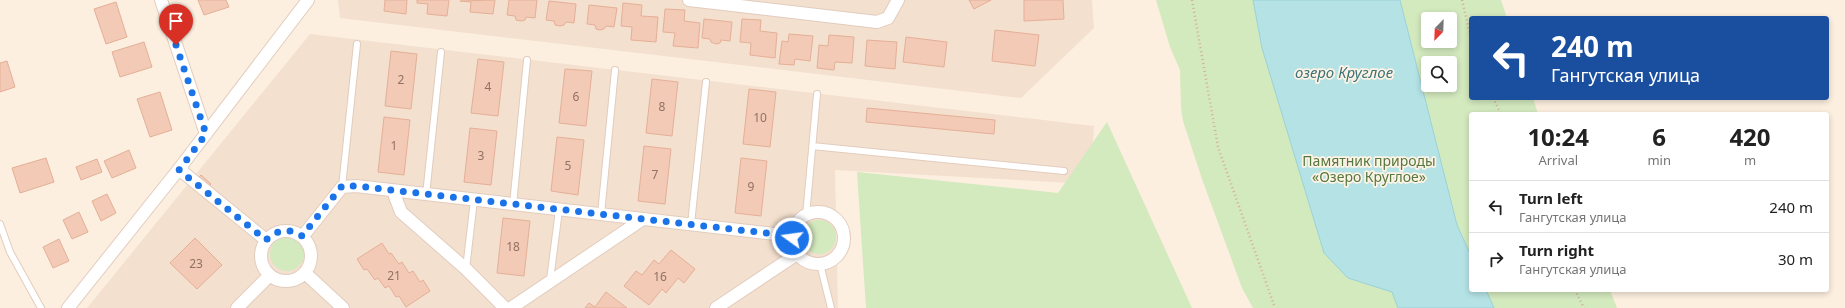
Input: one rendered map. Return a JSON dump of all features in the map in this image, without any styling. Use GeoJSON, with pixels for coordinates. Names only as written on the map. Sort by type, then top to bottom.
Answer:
{"type":"FeatureCollection","features":[{"type":"Feature","properties":{"kind":"street"},"geometry":{"type":"LineString","coordinates":[[161,0],[206,134]]}},
{"type":"Feature","properties":{"kind":"street"},"geometry":{"type":"LineString","coordinates":[[68,308],[179,170],[308,0]]}},
{"type":"Feature","properties":{"kind":"street"},"geometry":{"type":"LineString","coordinates":[[688,0],[877,22],[888,18],[898,0]]}},
{"type":"Feature","properties":{"kind":"street"},"geometry":{"type":"LineString","coordinates":[[179,170],[266,240]]}},
{"type":"Feature","properties":{"kind":"street"},"geometry":{"type":"LineString","coordinates":[[302,236],[342,186],[356,186],[792,236]]}},
{"type":"Feature","properties":{"kind":"street"},"geometry":{"type":"LineString","coordinates":[[393,191],[402,212],[466,269],[504,308]]}},
{"type":"Feature","properties":{"kind":"street"},"geometry":{"type":"LineString","coordinates":[[820,212],[835,219],[843,234],[842,246],[835,257],[828,262],[820,264],[804,260],[794,247],[792,236],[797,222],[806,216],[820,212]]}},
{"type":"Feature","properties":{"kind":"street"},"geometry":{"type":"LineString","coordinates":[[512,308],[643,219]]}},
{"type":"Feature","properties":{"kind":"street"},"geometry":{"type":"LineString","coordinates":[[280,231],[296,232],[302,236],[311,250],[312,258],[305,273],[290,281],[281,281],[270,275],[262,265],[262,248],[266,240],[272,234],[280,231]]}},
{"type":"Feature","properties":{"kind":"street"},"geometry":{"type":"LineString","coordinates":[[716,308],[798,254]]}},
{"type":"Feature","properties":{"kind":"street"},"geometry":{"type":"LineString","coordinates":[[305,273],[343,308]]}},
{"type":"Feature","properties":{"kind":"street"},"geometry":{"type":"LineString","coordinates":[[237,308],[270,275]]}},
{"type":"Feature","properties":{"kind":"lane"},"geometry":{"type":"LineString","coordinates":[[342,186],[357,44]]}},
{"type":"Feature","properties":{"kind":"lane"},"geometry":{"type":"LineString","coordinates":[[426,195],[441,52]]}},
{"type":"Feature","properties":{"kind":"lane"},"geometry":{"type":"LineString","coordinates":[[513,205],[527,60]]}},
{"type":"Feature","properties":{"kind":"lane"},"geometry":{"type":"LineString","coordinates":[[601,214],[615,70]]}},
{"type":"Feature","properties":{"kind":"lane"},"geometry":{"type":"LineString","coordinates":[[691,224],[706,82]]}},
{"type":"Feature","properties":{"kind":"lane"},"geometry":{"type":"LineString","coordinates":[[806,216],[817,94]]}},
{"type":"Feature","properties":{"kind":"lane"},"geometry":{"type":"LineString","coordinates":[[812,146],[1064,171]]}},
{"type":"Feature","properties":{"kind":"lane"},"geometry":{"type":"LineString","coordinates":[[466,269],[474,200]]}},
{"type":"Feature","properties":{"kind":"lane"},"geometry":{"type":"LineString","coordinates":[[550,282],[559,210]]}},
{"type":"Feature","properties":{"kind":"lane"},"geometry":{"type":"LineString","coordinates":[[0,224],[10,252],[41,308]]}},
{"type":"Feature","properties":{"kind":"lane"},"geometry":{"type":"LineString","coordinates":[[820,264],[831,308]]}},
{"type":"Feature","properties":{"kind":"path"},"geometry":{"type":"LineString","coordinates":[[1192,0],[1218,147],[1275,308]]}},
{"type":"Feature","properties":{"kind":"path"},"geometry":{"type":"LineString","coordinates":[[1462,0],[1469,30]]}},
{"type":"Feature","properties":{"kind":"path"},"geometry":{"type":"LineString","coordinates":[[1494,100],[1500,112]]}},
{"type":"Feature","properties":{"kind":"path"},"geometry":{"type":"LineString","coordinates":[[1576,292],[1584,308]]}},
{"type":"Feature","properties":{"kind":"shaded area"},"geometry":{"type":"Polygon","coordinates":[[[338,0],[1092,0],[1094,28],[1021,98],[340,18],[338,0]]]}},
{"type":"Feature","properties":{"kind":"shaded area"},"geometry":{"type":"Polygon","coordinates":[[[310,34],[1094,126],[1090,184],[835,170],[838,308],[87,308],[310,34]]]}},
{"type":"Feature","properties":{"kind":"green space","name":"Памятник природы «Озеро Круглое»"},"geometry":{"type":"Polygon","coordinates":[[[1156,0],[1501,0],[1506,16],[1469,16],[1469,100],[1534,100],[1537,112],[1469,112],[1469,292],[1611,292],[1617,308],[1253,308],[1242,288],[1202,179],[1183,121],[1181,108],[1180,70],[1170,47],[1156,0]]]}},
{"type":"Feature","properties":{"kind":"green space"},"geometry":{"type":"Polygon","coordinates":[[[1107,122],[1192,308],[866,308],[857,172],[1058,193],[1107,122]]]}},
{"type":"Feature","properties":{"kind":"green space"},"geometry":{"type":"Polygon","coordinates":[[[816,220],[822,220],[826,221],[833,227],[836,237],[835,244],[829,251],[822,254],[816,254],[812,253],[805,247],[802,240],[802,234],[803,230],[809,223],[816,220]]]}},
{"type":"Feature","properties":{"kind":"green space"},"geometry":{"type":"Polygon","coordinates":[[[284,237],[290,237],[294,238],[301,244],[304,254],[303,261],[297,268],[290,271],[284,271],[280,270],[273,264],[270,257],[270,251],[271,247],[277,240],[284,237]]]}},
{"type":"Feature","properties":{"kind":"water","name":"озеро Круглое"},"geometry":{"type":"Polygon","coordinates":[[[1253,0],[1400,0],[1421,83],[1421,92],[1423,92],[1457,225],[1469,252],[1469,292],[1487,292],[1494,308],[1398,308],[1392,292],[1348,278],[1324,253],[1262,48],[1253,0]]]}},
{"type":"Feature","properties":{"kind":"building"},"geometry":{"type":"Polygon","coordinates":[[[198,0],[226,0],[229,7],[204,15],[198,0]]]}},
{"type":"Feature","properties":{"kind":"building"},"geometry":{"type":"Polygon","coordinates":[[[385,0],[407,0],[406,14],[384,11],[385,0]]]}},
{"type":"Feature","properties":{"kind":"building"},"geometry":{"type":"Polygon","coordinates":[[[417,0],[449,0],[447,16],[427,14],[428,4],[417,3],[417,0]]]}},
{"type":"Feature","properties":{"kind":"building"},"geometry":{"type":"Polygon","coordinates":[[[495,0],[493,14],[470,12],[471,2],[460,1],[495,0]]]}},
{"type":"Feature","properties":{"kind":"building"},"geometry":{"type":"Polygon","coordinates":[[[509,0],[537,0],[535,18],[526,17],[525,20],[521,21],[516,20],[515,16],[507,15],[509,0]]]}},
{"type":"Feature","properties":{"kind":"building"},"geometry":{"type":"Polygon","coordinates":[[[969,0],[991,0],[974,9],[969,0]]]}},
{"type":"Feature","properties":{"kind":"building"},"geometry":{"type":"Polygon","coordinates":[[[1024,0],[1063,0],[1064,19],[1024,21],[1024,0]]]}},
{"type":"Feature","properties":{"kind":"building"},"geometry":{"type":"Polygon","coordinates":[[[549,1],[576,4],[574,23],[566,22],[564,25],[560,26],[555,25],[554,21],[546,20],[549,1]]]}},
{"type":"Feature","properties":{"kind":"building"},"geometry":{"type":"Polygon","coordinates":[[[116,2],[127,37],[106,44],[94,9],[116,2]]]}},
{"type":"Feature","properties":{"kind":"building"},"geometry":{"type":"Polygon","coordinates":[[[623,3],[642,5],[641,16],[658,17],[656,42],[631,40],[632,27],[621,26],[623,3]]]}},
{"type":"Feature","properties":{"kind":"building"},"geometry":{"type":"Polygon","coordinates":[[[589,5],[617,8],[614,27],[606,26],[604,29],[600,30],[596,29],[595,25],[587,24],[589,5]]]}},
{"type":"Feature","properties":{"kind":"building"},"geometry":{"type":"Polygon","coordinates":[[[665,9],[685,10],[684,21],[700,23],[698,48],[673,46],[675,33],[663,32],[665,9]]]}},
{"type":"Feature","properties":{"kind":"building"},"geometry":{"type":"Polygon","coordinates":[[[704,19],[732,22],[730,41],[721,40],[720,43],[716,44],[711,42],[710,39],[702,38],[704,19]]]}},
{"type":"Feature","properties":{"kind":"building"},"geometry":{"type":"Polygon","coordinates":[[[742,19],[761,20],[760,31],[777,33],[775,58],[750,55],[751,43],[740,42],[742,19]]]}},
{"type":"Feature","properties":{"kind":"building"},"geometry":{"type":"Polygon","coordinates":[[[995,30],[1039,35],[1035,66],[992,61],[995,30]]]}},
{"type":"Feature","properties":{"kind":"building"},"geometry":{"type":"Polygon","coordinates":[[[789,34],[813,36],[810,61],[795,59],[794,65],[779,64],[782,41],[788,42],[789,34]]]}},
{"type":"Feature","properties":{"kind":"building"},"geometry":{"type":"Polygon","coordinates":[[[829,35],[854,37],[852,63],[835,62],[834,70],[817,68],[819,45],[828,46],[829,35]]]}},
{"type":"Feature","properties":{"kind":"building"},"geometry":{"type":"Polygon","coordinates":[[[906,37],[947,42],[944,67],[903,62],[906,37]]]}},
{"type":"Feature","properties":{"kind":"building"},"geometry":{"type":"Polygon","coordinates":[[[867,40],[897,42],[895,69],[865,66],[867,40]]]}},
{"type":"Feature","properties":{"kind":"building"},"geometry":{"type":"Polygon","coordinates":[[[144,42],[152,67],[120,77],[112,52],[144,42]]]}},
{"type":"Feature","properties":{"kind":"building"},"geometry":{"type":"Polygon","coordinates":[[[391,51],[417,54],[411,109],[385,106],[391,51]]]}},
{"type":"Feature","properties":{"kind":"building"},"geometry":{"type":"Polygon","coordinates":[[[478,59],[504,62],[498,116],[471,113],[478,59]]]}},
{"type":"Feature","properties":{"kind":"building"},"geometry":{"type":"Polygon","coordinates":[[[7,61],[15,87],[0,92],[0,63],[7,61]]]}},
{"type":"Feature","properties":{"kind":"building"},"geometry":{"type":"Polygon","coordinates":[[[565,69],[592,71],[586,126],[559,123],[565,69]]]}},
{"type":"Feature","properties":{"kind":"building"},"geometry":{"type":"Polygon","coordinates":[[[652,79],[678,82],[672,136],[646,133],[652,79]]]}},
{"type":"Feature","properties":{"kind":"building"},"geometry":{"type":"Polygon","coordinates":[[[749,89],[776,92],[770,147],[743,144],[749,89]]]}},
{"type":"Feature","properties":{"kind":"building"},"geometry":{"type":"Polygon","coordinates":[[[160,92],[172,130],[150,137],[137,99],[160,92]]]}},
{"type":"Feature","properties":{"kind":"building"},"geometry":{"type":"Polygon","coordinates":[[[867,108],[995,120],[994,134],[866,122],[867,108]]]}},
{"type":"Feature","properties":{"kind":"building"},"geometry":{"type":"Polygon","coordinates":[[[384,117],[410,120],[404,175],[378,172],[384,117]]]}},
{"type":"Feature","properties":{"kind":"building"},"geometry":{"type":"Polygon","coordinates":[[[470,128],[497,131],[491,185],[464,182],[470,128]]]}},
{"type":"Feature","properties":{"kind":"building"},"geometry":{"type":"Polygon","coordinates":[[[557,137],[584,140],[578,195],[551,191],[557,137]]]}},
{"type":"Feature","properties":{"kind":"building"},"geometry":{"type":"Polygon","coordinates":[[[644,146],[671,149],[665,204],[638,201],[644,146]]]}},
{"type":"Feature","properties":{"kind":"building"},"geometry":{"type":"Polygon","coordinates":[[[129,150],[136,168],[112,178],[104,161],[129,150]]]}},
{"type":"Feature","properties":{"kind":"building"},"geometry":{"type":"Polygon","coordinates":[[[46,158],[54,182],[20,193],[12,168],[46,158]]]}},
{"type":"Feature","properties":{"kind":"building"},"geometry":{"type":"Polygon","coordinates":[[[741,158],[767,161],[761,216],[735,213],[741,158]]]}},
{"type":"Feature","properties":{"kind":"building"},"geometry":{"type":"Polygon","coordinates":[[[97,159],[102,172],[81,180],[76,167],[97,159]]]}},
{"type":"Feature","properties":{"kind":"building"},"geometry":{"type":"Polygon","coordinates":[[[201,175],[211,184],[202,194],[192,185],[201,175]]]}},
{"type":"Feature","properties":{"kind":"building"},"geometry":{"type":"Polygon","coordinates":[[[107,194],[116,213],[101,221],[92,201],[107,194]]]}},
{"type":"Feature","properties":{"kind":"building"},"geometry":{"type":"Polygon","coordinates":[[[79,212],[88,232],[72,239],[63,220],[79,212]]]}},
{"type":"Feature","properties":{"kind":"building"},"geometry":{"type":"Polygon","coordinates":[[[503,218],[530,221],[524,276],[497,273],[503,218]]]}},
{"type":"Feature","properties":{"kind":"building"},"geometry":{"type":"Polygon","coordinates":[[[195,238],[222,265],[197,289],[170,263],[195,238]]]}},
{"type":"Feature","properties":{"kind":"building"},"geometry":{"type":"Polygon","coordinates":[[[59,239],[69,261],[53,268],[43,247],[59,239]]]}},
{"type":"Feature","properties":{"kind":"building"},"geometry":{"type":"Polygon","coordinates":[[[382,243],[389,254],[391,253],[399,264],[402,262],[409,273],[413,271],[420,282],[423,280],[430,291],[406,307],[399,296],[396,297],[389,286],[385,288],[378,278],[375,280],[367,269],[364,270],[357,259],[382,243]]]}},
{"type":"Feature","properties":{"kind":"building"},"geometry":{"type":"Polygon","coordinates":[[[671,250],[695,269],[684,283],[678,278],[666,293],[662,289],[649,305],[624,286],[636,271],[642,275],[654,260],[659,264],[671,250]]]}},
{"type":"Feature","properties":{"kind":"building"},"geometry":{"type":"Polygon","coordinates":[[[606,292],[627,308],[585,308],[589,303],[595,307],[606,292]]]}},
{"type":"Feature","properties":{"kind":"route"},"geometry":{"type":"LineString","coordinates":[[176,45],[206,134],[179,170],[266,240],[272,234],[288,230],[296,232],[302,236],[342,186],[356,186],[691,224],[792,236],[792,238]]}}]}
